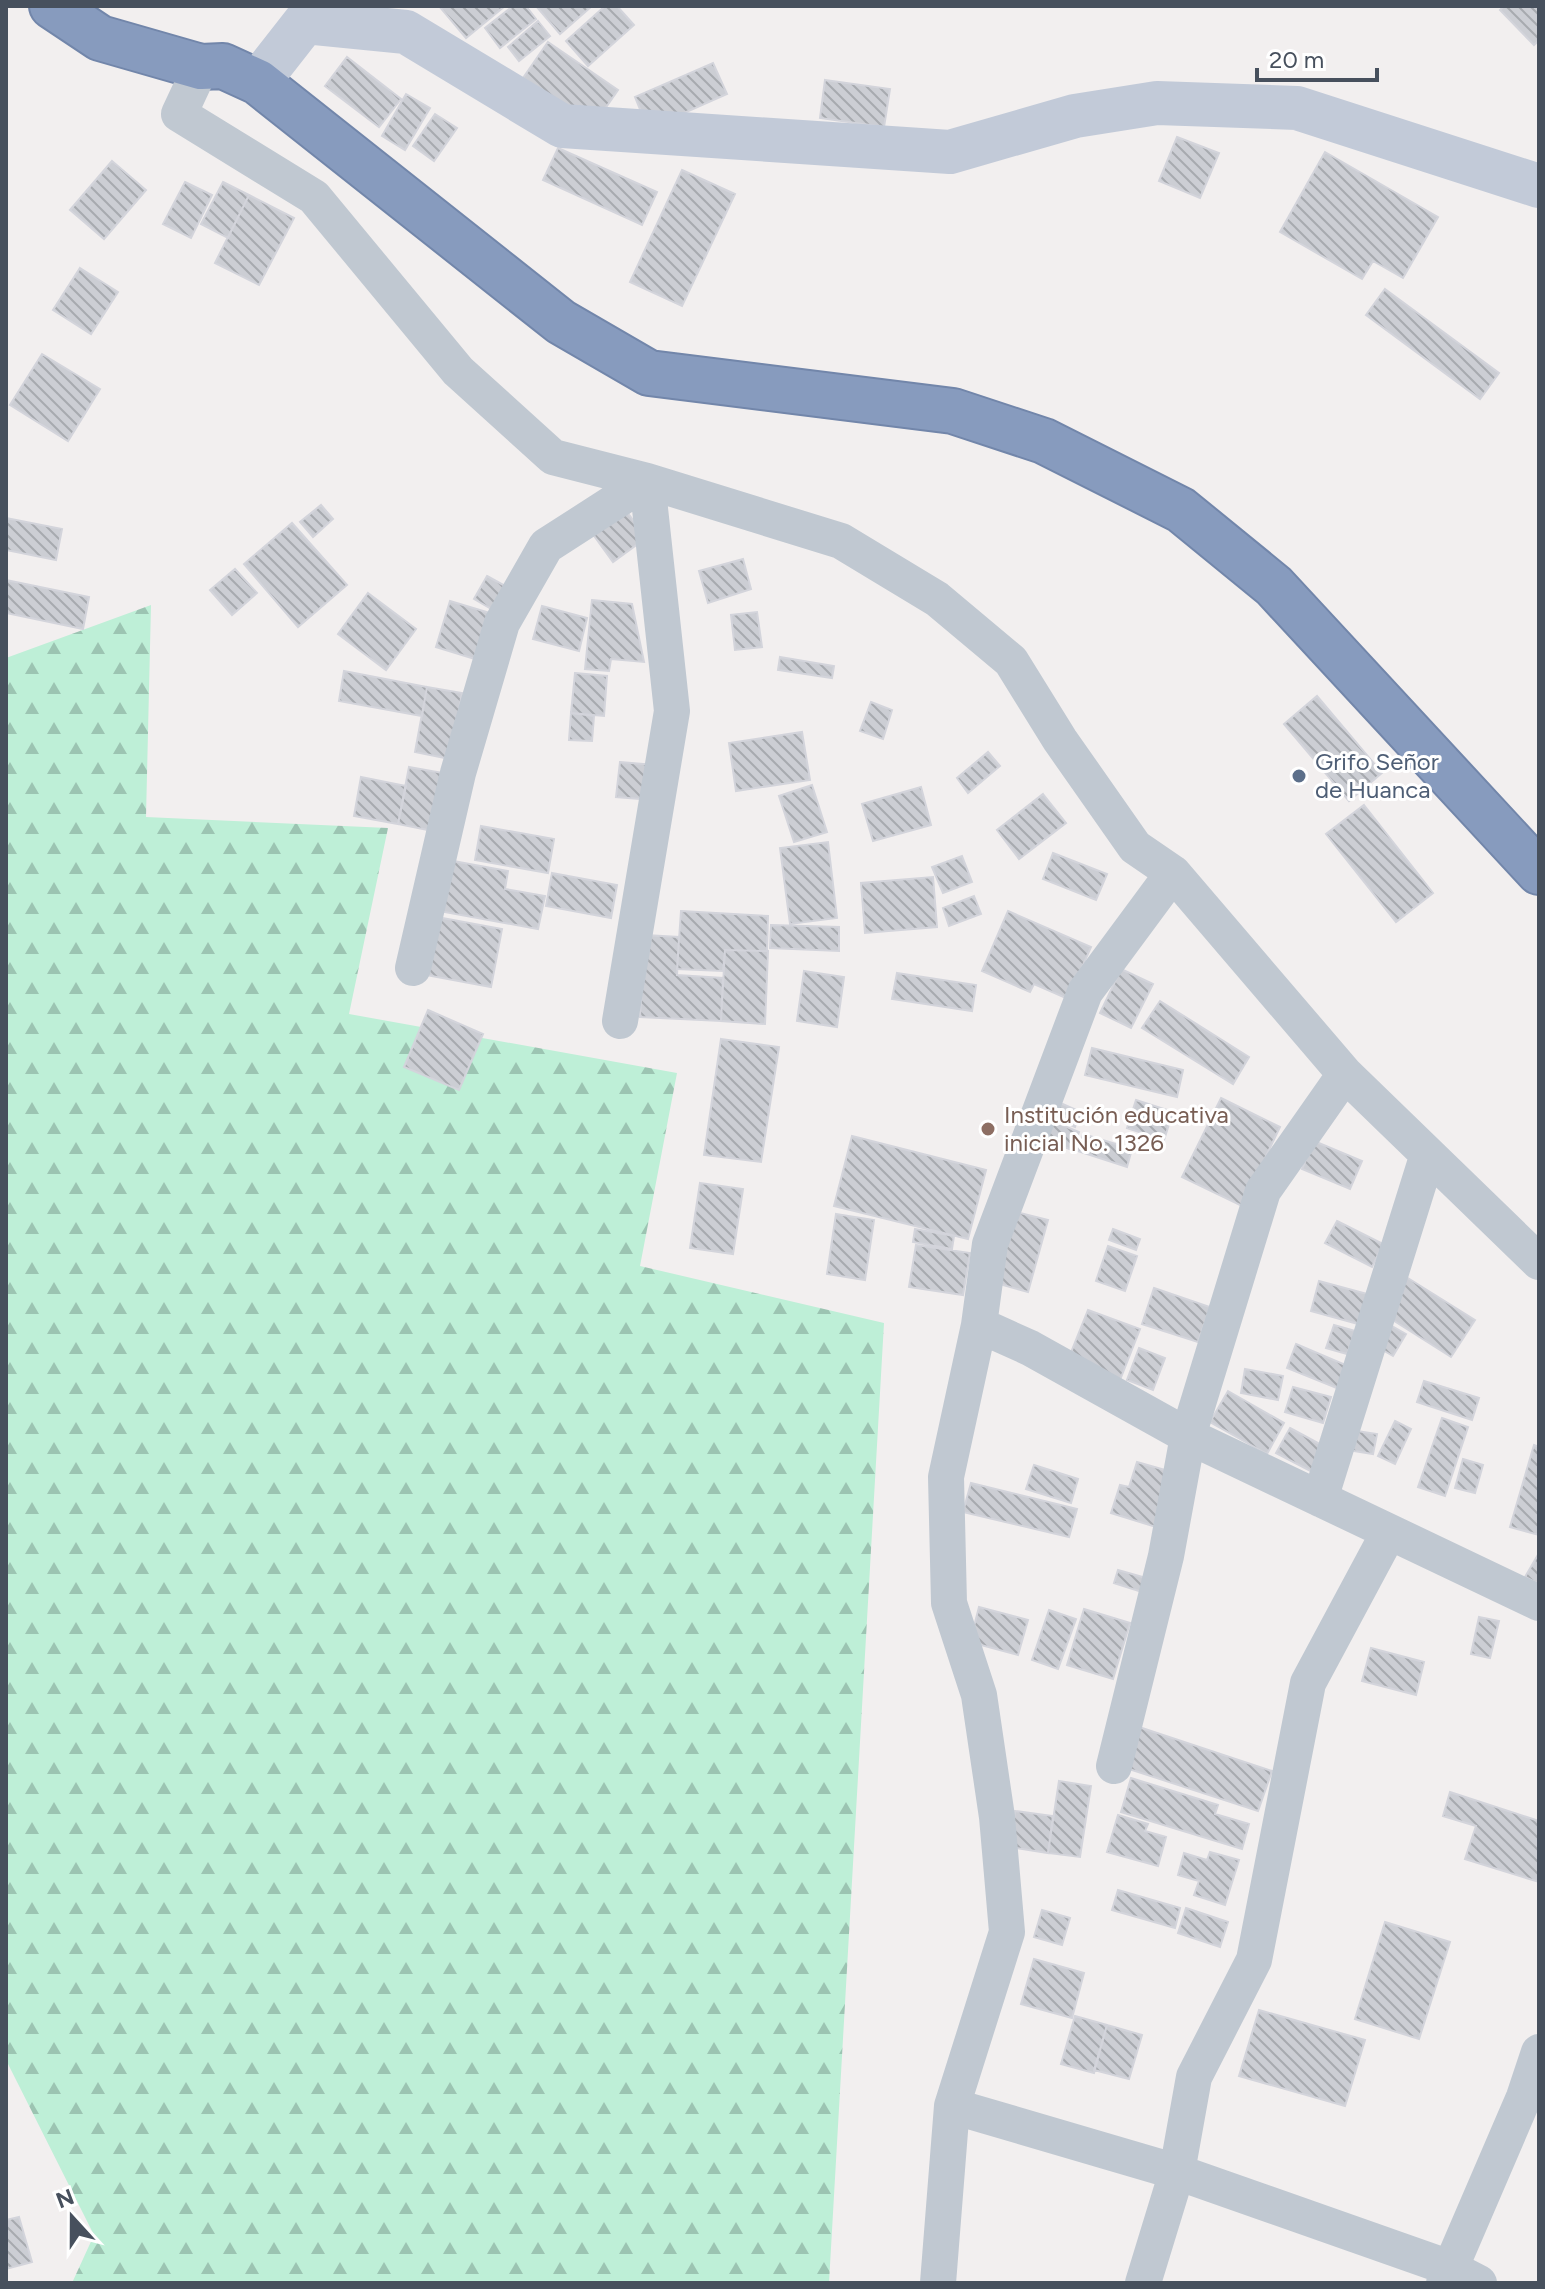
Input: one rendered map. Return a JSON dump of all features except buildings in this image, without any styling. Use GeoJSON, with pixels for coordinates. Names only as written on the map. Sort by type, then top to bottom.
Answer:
{"type":"FeatureCollection","features":[{"type":"Feature","properties":{"kind":"highway"},"geometry":{"type":"LineString","coordinates":[[52,6],[100,38],[201,67],[223,66],[258,82],[561,322],[649,373],[953,411],[1044,441],[1181,510],[1274,586],[1539,872]]}},
{"type":"Feature","properties":{"kind":"street"},"geometry":{"type":"LineString","coordinates":[[258,82],[305,22],[406,32],[562,126],[950,152],[1075,116],[1157,103],[1297,108],[1539,186]]}},
{"type":"Feature","properties":{"kind":"street"},"geometry":{"type":"LineString","coordinates":[[201,67],[179,114],[314,197],[458,371],[553,457],[647,481],[841,541],[937,599],[1011,661],[1060,740],[1135,847],[1173,873],[1345,1074],[1427,1157],[1539,1262]]}},
{"type":"Feature","properties":{"kind":"street"},"geometry":{"type":"LineString","coordinates":[[413,968],[458,773],[502,623],[546,546],[647,481]]}},
{"type":"Feature","properties":{"kind":"street"},"geometry":{"type":"LineString","coordinates":[[620,1021],[672,711],[647,481]]}},
{"type":"Feature","properties":{"kind":"street"},"geometry":{"type":"LineString","coordinates":[[938,2283],[952,2106],[1007,1932],[997,1817],[979,1695],[949,1603],[946,1477],[979,1325],[990,1244],[1085,992],[1173,873]]}},
{"type":"Feature","properties":{"kind":"street"},"geometry":{"type":"LineString","coordinates":[[1114,1766],[1166,1556],[1188,1436],[1263,1191],[1345,1074]]}},
{"type":"Feature","properties":{"kind":"street"},"geometry":{"type":"LineString","coordinates":[[1320,1499],[1427,1157]]}},
{"type":"Feature","properties":{"kind":"street"},"geometry":{"type":"LineString","coordinates":[[979,1325],[1030,1348],[1188,1436],[1539,1603]]}},
{"type":"Feature","properties":{"kind":"street"},"geometry":{"type":"LineString","coordinates":[[1143,2283],[1177,2172],[1194,2077],[1254,1960],[1308,1683],[1389,1532]]}},
{"type":"Feature","properties":{"kind":"street"},"geometry":{"type":"LineString","coordinates":[[952,2106],[1177,2172],[1458,2278],[1539,2052]]}},
{"type":"Feature","properties":{"kind":"green space"},"geometry":{"type":"Polygon","coordinates":[[[151,605],[146,817],[388,828],[349,1014],[677,1073],[640,1266],[884,1323],[829,2283],[72,2283],[94,2235],[6,2060],[6,658],[151,605]]]}},
{"type":"Feature","properties":{"kind":"place","name":"Grifo Señor de Huanca"},"geometry":{"type":"Point","coordinates":[1299,776]}},
{"type":"Feature","properties":{"kind":"place","name":"Institución educativa inicial No. 1326"},"geometry":{"type":"Point","coordinates":[988,1129]}}]}
